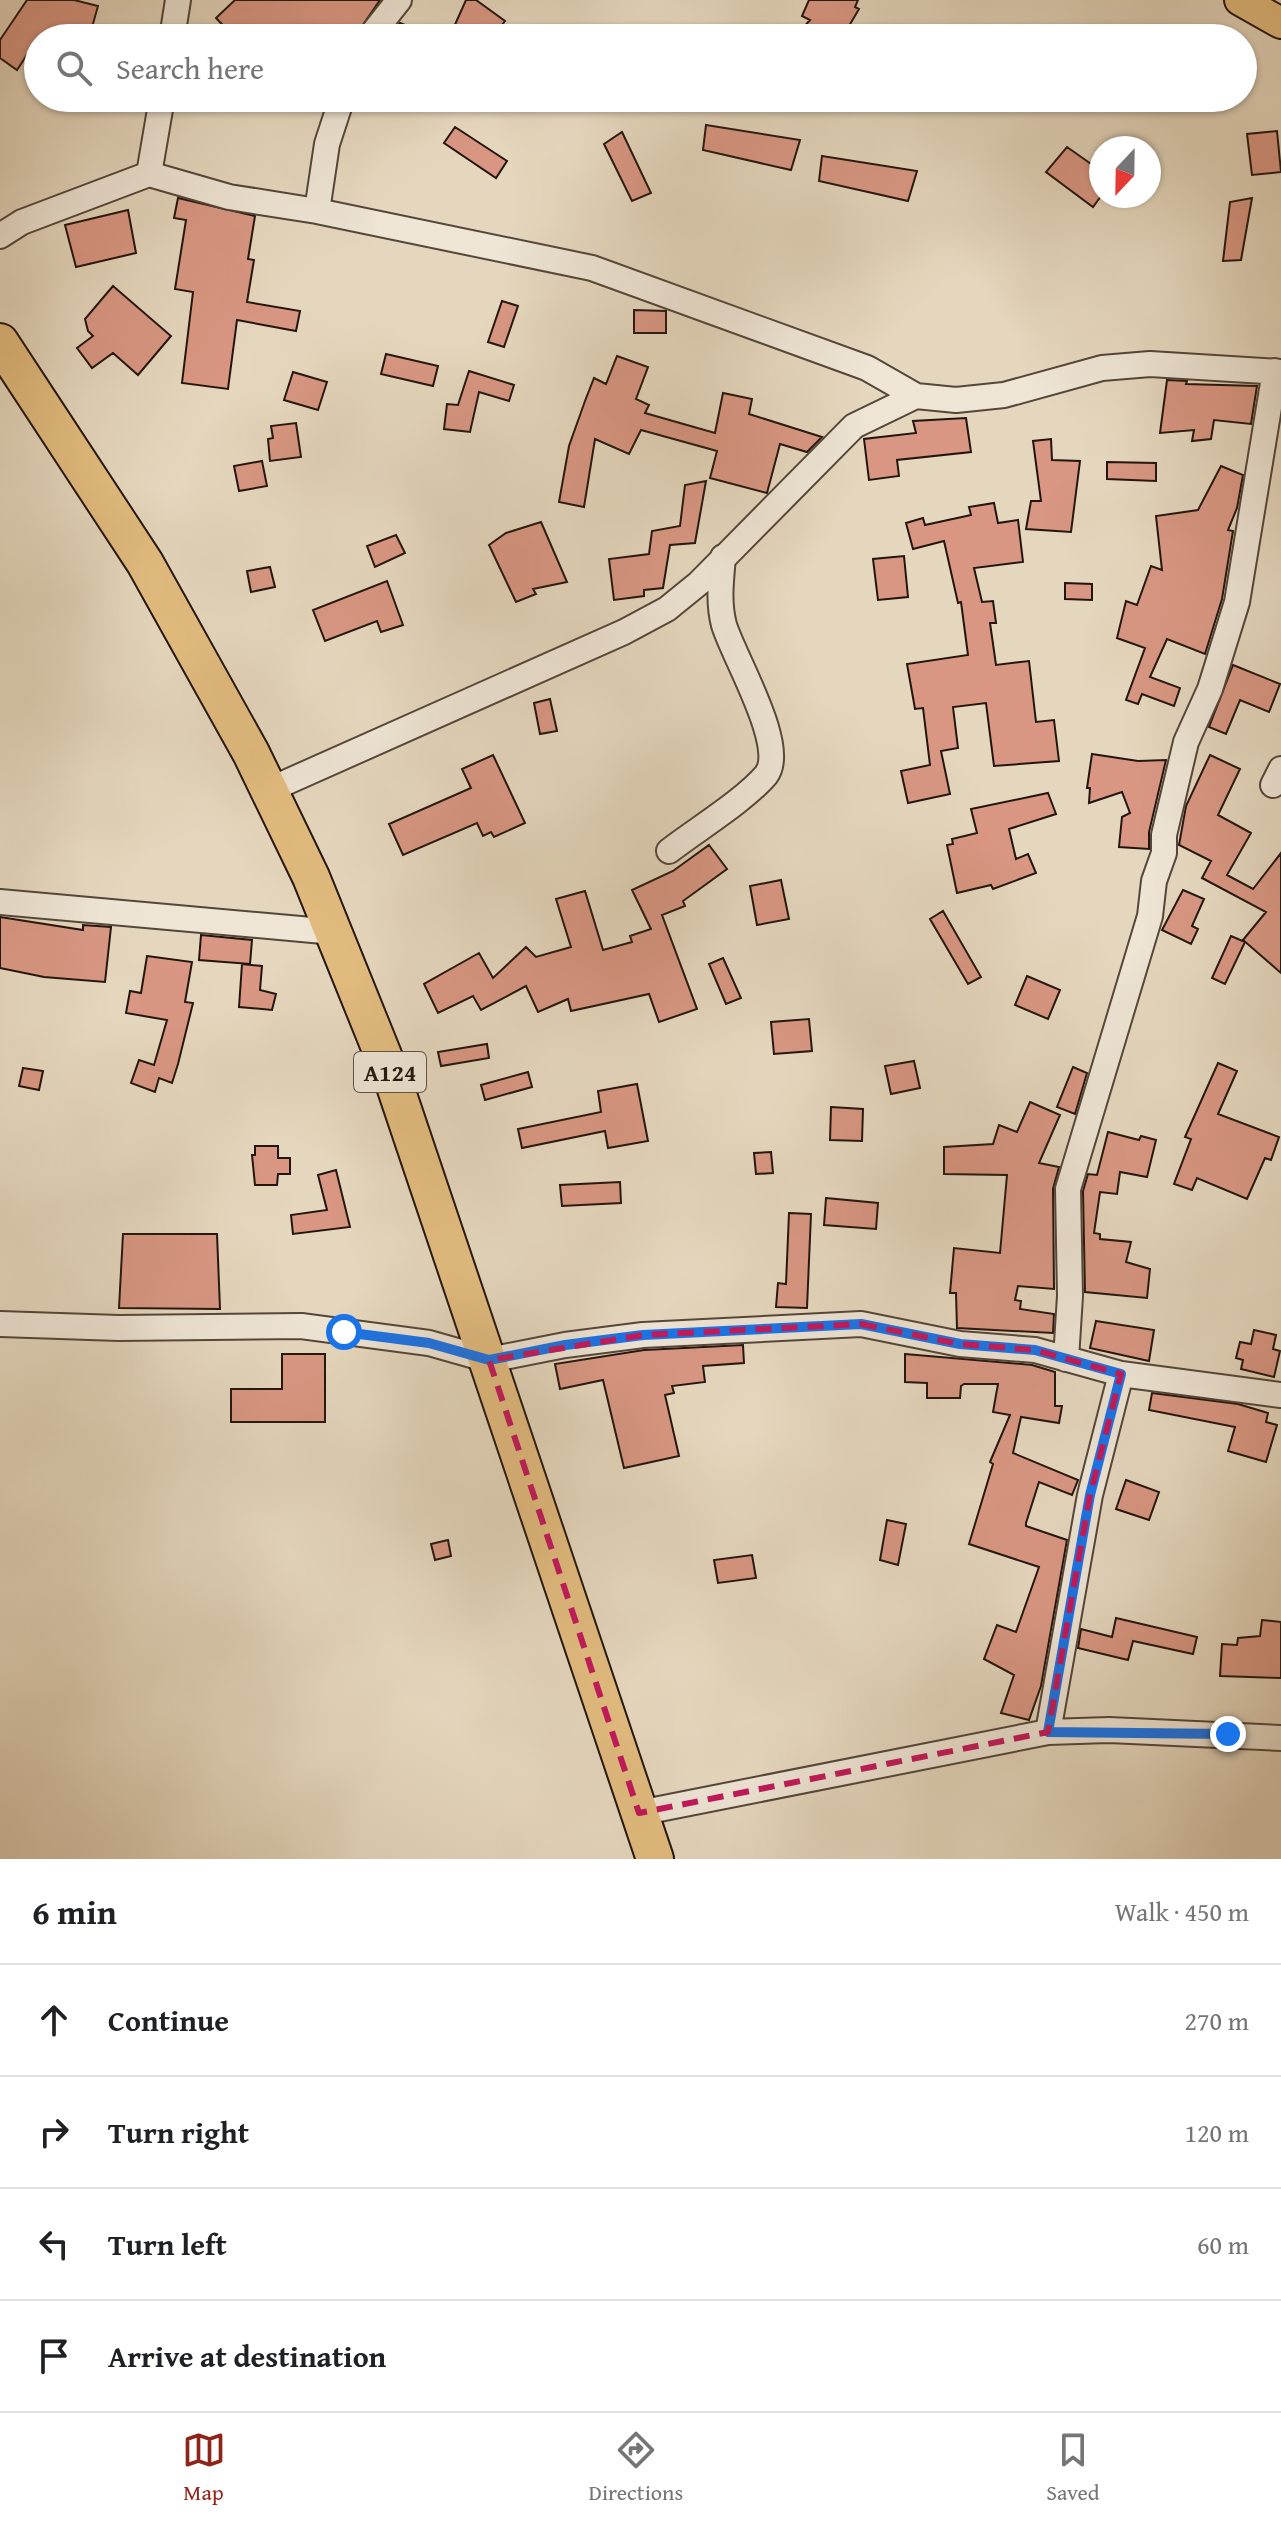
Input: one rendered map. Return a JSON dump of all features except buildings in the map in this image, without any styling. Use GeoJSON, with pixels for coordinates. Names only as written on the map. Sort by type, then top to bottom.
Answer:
{"type":"FeatureCollection","features":[{"type":"Feature","properties":{"kind":"highway","name":"A124"},"geometry":{"type":"LineString","coordinates":[[0,342],[145,563],[269,790],[334,932],[393,1080],[655,1859]]}},
{"type":"Feature","properties":{"kind":"main road"},"geometry":{"type":"LineString","coordinates":[[1240,0],[1281,23]]}},
{"type":"Feature","properties":{"kind":"street"},"geometry":{"type":"LineString","coordinates":[[174,24],[178,0]]}},
{"type":"Feature","properties":{"kind":"street"},"geometry":{"type":"LineString","coordinates":[[380,24],[399,0]]}},
{"type":"Feature","properties":{"kind":"street"},"geometry":{"type":"LineString","coordinates":[[149,174],[160,112]]}},
{"type":"Feature","properties":{"kind":"street"},"geometry":{"type":"LineString","coordinates":[[317,211],[327,144],[337,112]]}},
{"type":"Feature","properties":{"kind":"street"},"geometry":{"type":"LineString","coordinates":[[0,236],[22,222],[149,174],[229,197],[317,211],[592,268],[867,368],[916,396],[956,400],[1004,395],[1102,368],[1150,364],[1278,371],[1237,602],[1210,689],[1186,742],[1164,835],[1164,853],[1154,881],[1150,916],[1068,1189],[1070,1296],[1066,1359]]}},
{"type":"Feature","properties":{"kind":"street"},"geometry":{"type":"LineString","coordinates":[[269,790],[624,632],[667,609],[699,583],[854,426],[916,396]]}},
{"type":"Feature","properties":{"kind":"street"},"geometry":{"type":"LineString","coordinates":[[669,851],[758,781],[771,764],[772,742],[723,622],[720,596],[723,557]]}},
{"type":"Feature","properties":{"kind":"street"},"geometry":{"type":"LineString","coordinates":[[0,902],[334,932]]}},
{"type":"Feature","properties":{"kind":"street"},"geometry":{"type":"LineString","coordinates":[[0,1324],[119,1328],[301,1326],[429,1343],[489,1360],[565,1345],[643,1335],[861,1324],[960,1344],[1035,1350],[1121,1374],[1281,1395]]}},
{"type":"Feature","properties":{"kind":"street"},"geometry":{"type":"LineString","coordinates":[[1048,1732],[1090,1495],[1121,1374]]}},
{"type":"Feature","properties":{"kind":"street"},"geometry":{"type":"LineString","coordinates":[[639,1813],[1048,1732],[1109,1730],[1281,1738]]}},
{"type":"Feature","properties":{"kind":"highlighted area"},"geometry":{"type":"Polygon","coordinates":[[[861,1324],[960,1344],[1035,1350],[1121,1374],[1090,1495],[1048,1732],[639,1813],[489,1360],[643,1335],[861,1324]]]}},
{"type":"Feature","properties":{"kind":"route"},"geometry":{"type":"LineString","coordinates":[[344,1332],[429,1343],[489,1360],[565,1345],[643,1335],[861,1324],[960,1344],[1035,1350],[1121,1374],[1090,1495],[1048,1732],[1109,1730],[1228,1734]]}}]}
